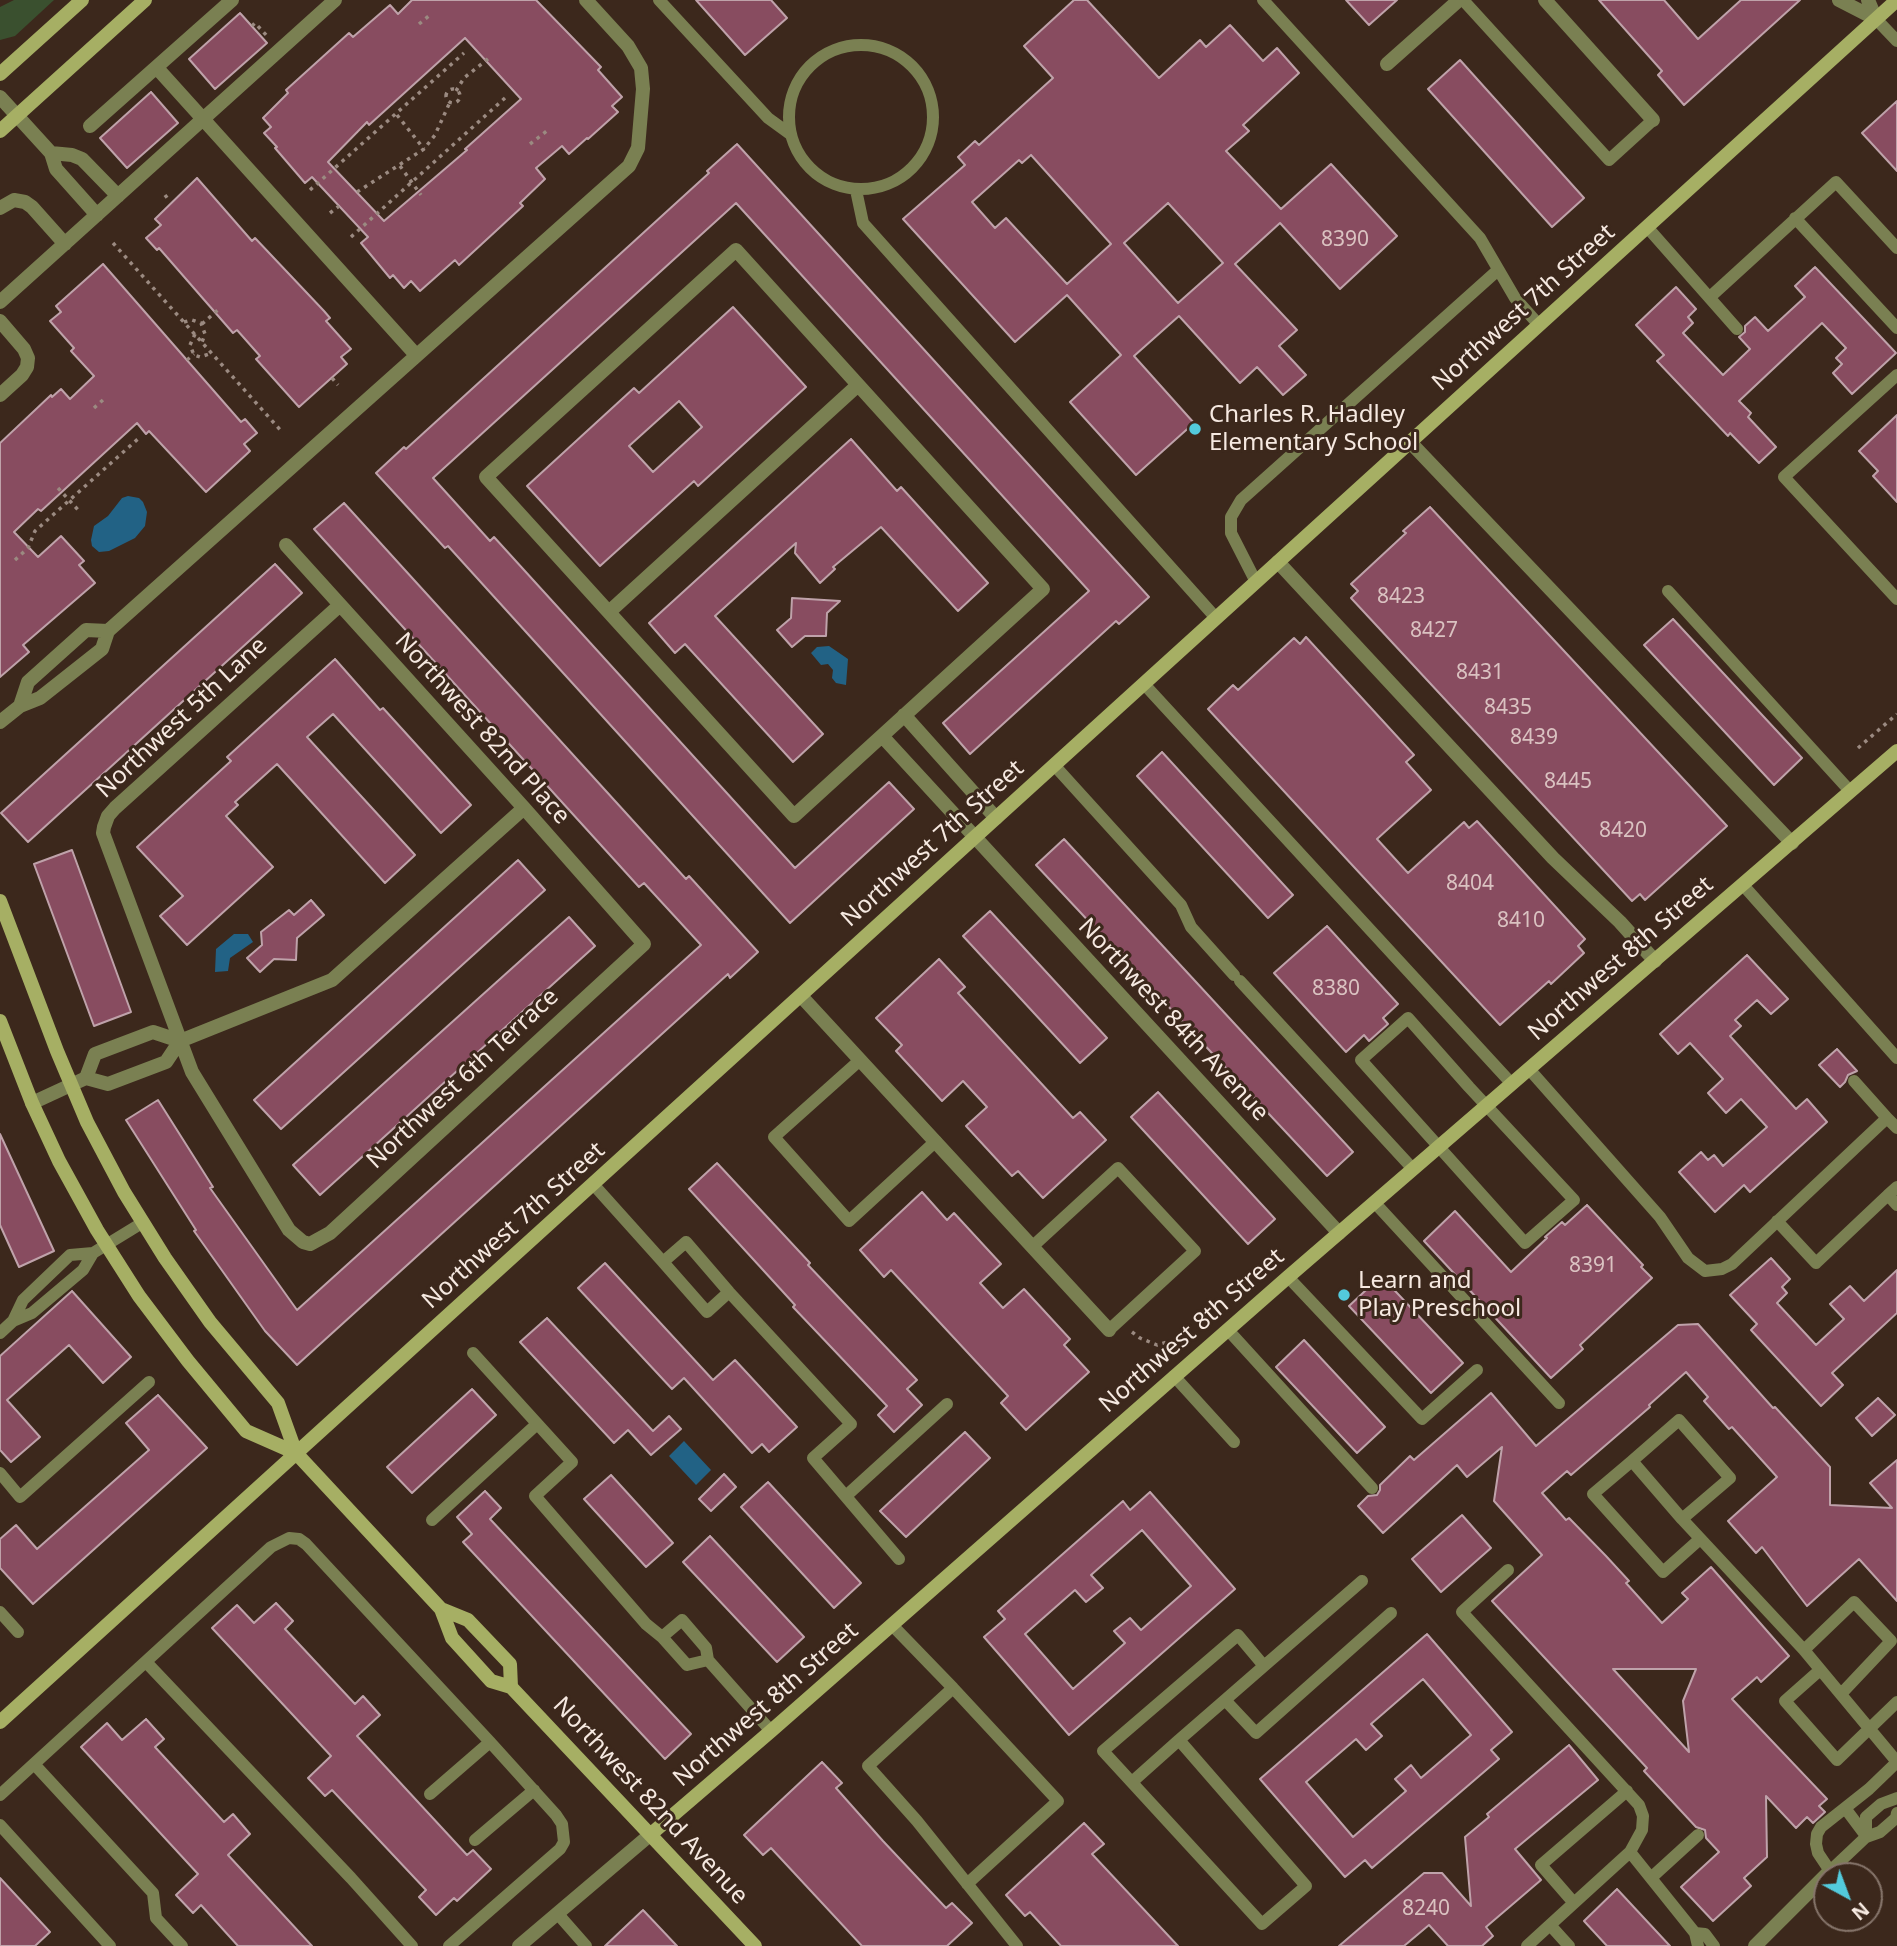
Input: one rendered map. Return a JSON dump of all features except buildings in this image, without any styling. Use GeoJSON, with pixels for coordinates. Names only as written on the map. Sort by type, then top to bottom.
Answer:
{"type":"FeatureCollection","features":[{"type":"Feature","properties":{"kind":"street"},"geometry":{"type":"LineString","coordinates":[[0,74],[82,0]]}},
{"type":"Feature","properties":{"kind":"street"},"geometry":{"type":"LineString","coordinates":[[0,131],[145,0]]}},
{"type":"Feature","properties":{"kind":"street"},"geometry":{"type":"LineString","coordinates":[[90,127],[232,0]]}},
{"type":"Feature","properties":{"kind":"street"},"geometry":{"type":"LineString","coordinates":[[0,302],[335,0]]}},
{"type":"Feature","properties":{"kind":"street"},"geometry":{"type":"LineString","coordinates":[[1,718],[40,698],[102,649],[108,631],[635,158],[643,89],[641,68],[628,47],[586,0]]}},
{"type":"Feature","properties":{"kind":"street"},"geometry":{"type":"LineString","coordinates":[[1387,64],[1461,0]]}},
{"type":"Feature","properties":{"kind":"street"},"geometry":{"type":"LineString","coordinates":[[1545,0],[1653,120]]}},
{"type":"Feature","properties":{"kind":"street"},"geometry":{"type":"LineString","coordinates":[[1839,0],[1876,19]]}},
{"type":"Feature","properties":{"kind":"street"},"geometry":{"type":"LineString","coordinates":[[1867,0],[1876,19]]}},
{"type":"Feature","properties":{"kind":"street","name":"Northwest 7th Street"},"geometry":{"type":"LineString","coordinates":[[0,1722],[1897,0]]}},
{"type":"Feature","properties":{"kind":"street"},"geometry":{"type":"LineString","coordinates":[[158,68],[416,355]]}},
{"type":"Feature","properties":{"kind":"street"},"geometry":{"type":"LineString","coordinates":[[0,97],[51,153],[56,169],[96,215]]}},
{"type":"Feature","properties":{"kind":"street"},"geometry":{"type":"LineString","coordinates":[[51,153],[82,159],[117,196]]}},
{"type":"Feature","properties":{"kind":"street"},"geometry":{"type":"LineString","coordinates":[[0,208],[14,200],[24,202],[32,207],[65,244]]}},
{"type":"Feature","properties":{"kind":"street"},"geometry":{"type":"LineString","coordinates":[[736,250],[1043,589],[794,816],[609,612],[486,477],[736,250]]}},
{"type":"Feature","properties":{"kind":"street"},"geometry":{"type":"LineString","coordinates":[[0,321],[24,349],[28,358],[22,375],[0,395]]}},
{"type":"Feature","properties":{"kind":"street"},"geometry":{"type":"LineString","coordinates":[[609,612],[858,385]]}},
{"type":"Feature","properties":{"kind":"street"},"geometry":{"type":"LineString","coordinates":[[1410,442],[1792,843]]}},
{"type":"Feature","properties":{"kind":"street","name":"Northwest 82nd Place"},"geometry":{"type":"LineString","coordinates":[[286,545],[644,944]]}},
{"type":"Feature","properties":{"kind":"street"},"geometry":{"type":"LineString","coordinates":[[1278,562],[1553,858],[1620,922],[1655,961]]}},
{"type":"Feature","properties":{"kind":"street","name":"Northwest 5th Lane"},"geometry":{"type":"LineString","coordinates":[[310,1244],[303,1242],[289,1230],[192,1072],[103,834],[108,816],[115,808],[340,605]]}},
{"type":"Feature","properties":{"kind":"street"},"geometry":{"type":"LineString","coordinates":[[20,706],[28,682],[86,631],[108,631]]}},
{"type":"Feature","properties":{"kind":"street"},"geometry":{"type":"LineString","coordinates":[[904,715],[996,818]]}},
{"type":"Feature","properties":{"kind":"street","name":"Northwest 84th Avenue"},"geometry":{"type":"LineString","coordinates":[[882,736],[1339,1233]]}},
{"type":"Feature","properties":{"kind":"street","name":"Northwest 8th Street"},"geometry":{"type":"LineString","coordinates":[[519,1946],[771,1731],[1228,1329],[1897,751]]}},
{"type":"Feature","properties":{"kind":"street"},"geometry":{"type":"LineString","coordinates":[[86,1078],[108,1084],[166,1062],[180,1041],[331,980],[524,808]]}},
{"type":"Feature","properties":{"kind":"street","name":"Northwest 82nd Avenue"},"geometry":{"type":"LineString","coordinates":[[0,901],[71,1086],[105,1157],[142,1223],[210,1322],[278,1403],[296,1453]]}},
{"type":"Feature","properties":{"kind":"street","name":"Northwest 6th Terrace"},"geometry":{"type":"LineString","coordinates":[[310,1244],[330,1233],[644,944]]}},
{"type":"Feature","properties":{"kind":"street"},"geometry":{"type":"LineString","coordinates":[[801,996],[1109,1330]]}},
{"type":"Feature","properties":{"kind":"street","name":"Northwest 82nd Avenue"},"geometry":{"type":"LineString","coordinates":[[0,1021],[60,1161],[106,1244],[168,1336],[246,1430],[296,1453],[441,1609],[452,1638],[491,1681],[511,1687],[755,1946]]}},
{"type":"Feature","properties":{"kind":"street"},"geometry":{"type":"LineString","coordinates":[[33,1103],[86,1078],[95,1054],[153,1032],[180,1041]]}},
{"type":"Feature","properties":{"kind":"street","name":"Northwest 82nd Avenue"},"geometry":{"type":"LineString","coordinates":[[441,1609],[468,1620],[510,1664],[511,1687]]}},
{"type":"Feature","properties":{"kind":"street"},"geometry":{"type":"LineString","coordinates":[[1755,1946],[1813,1888]]}},
{"type":"Feature","properties":{"kind":"lane"},"geometry":{"type":"LineString","coordinates":[[659,0],[768,118],[790,134]]}},
{"type":"Feature","properties":{"kind":"lane"},"geometry":{"type":"LineString","coordinates":[[1263,0],[1480,238],[1515,298],[1539,325]]}},
{"type":"Feature","properties":{"kind":"lane"},"geometry":{"type":"LineString","coordinates":[[1461,0],[1609,160],[1653,120]]}},
{"type":"Feature","properties":{"kind":"lane"},"geometry":{"type":"LineString","coordinates":[[1876,19],[1897,41]]}},
{"type":"Feature","properties":{"kind":"lane"},"geometry":{"type":"LineString","coordinates":[[850,46],[877,46],[894,52],[909,62],[921,76],[932,101],[933,128],[919,161],[906,174],[891,184],[856,190],[821,178],[807,166],[797,152],[790,134],[791,98],[804,74],[824,55],[850,46]]}},
{"type":"Feature","properties":{"kind":"lane"},"geometry":{"type":"LineString","coordinates":[[1710,297],[1836,182],[1897,248]]}},
{"type":"Feature","properties":{"kind":"lane"},"geometry":{"type":"LineString","coordinates":[[856,190],[863,223],[1216,618]]}},
{"type":"Feature","properties":{"kind":"lane"},"geometry":{"type":"LineString","coordinates":[[1795,218],[1897,328]]}},
{"type":"Feature","properties":{"kind":"lane"},"geometry":{"type":"LineString","coordinates":[[1647,227],[1737,329]]}},
{"type":"Feature","properties":{"kind":"lane"},"geometry":{"type":"LineString","coordinates":[[1256,582],[1231,533],[1231,517],[1241,500],[1498,270]]}},
{"type":"Feature","properties":{"kind":"lane"},"geometry":{"type":"LineString","coordinates":[[1897,375],[1784,477],[1897,599]]}},
{"type":"Feature","properties":{"kind":"lane"},"geometry":{"type":"LineString","coordinates":[[1668,591],[1850,791]]}},
{"type":"Feature","properties":{"kind":"lane"},"geometry":{"type":"LineString","coordinates":[[1144,684],[1512,1084]]}},
{"type":"Feature","properties":{"kind":"lane"},"geometry":{"type":"LineString","coordinates":[[1054,765],[1181,905],[1191,927],[1413,1169]]}},
{"type":"Feature","properties":{"kind":"lane"},"geometry":{"type":"LineString","coordinates":[[1743,885],[1897,1058]]}},
{"type":"Feature","properties":{"kind":"lane"},"geometry":{"type":"LineString","coordinates":[[1408,1018],[1487,1106],[1574,1200],[1525,1243],[1361,1060],[1408,1018]]}},
{"type":"Feature","properties":{"kind":"lane"},"geometry":{"type":"LineString","coordinates":[[859,1061],[774,1137],[849,1221],[936,1141]]}},
{"type":"Feature","properties":{"kind":"lane"},"geometry":{"type":"LineString","coordinates":[[1529,1069],[1660,1217],[1688,1258],[1705,1271],[1722,1269],[1742,1255],[1887,1118]]}},
{"type":"Feature","properties":{"kind":"lane"},"geometry":{"type":"LineString","coordinates":[[1854,1081],[1897,1128]]}},
{"type":"Feature","properties":{"kind":"lane"},"geometry":{"type":"LineString","coordinates":[[1033,1246],[1118,1168],[1195,1251],[1109,1330]]}},
{"type":"Feature","properties":{"kind":"lane"},"geometry":{"type":"LineString","coordinates":[[593,1184],[707,1312],[729,1292]]}},
{"type":"Feature","properties":{"kind":"lane"},"geometry":{"type":"LineString","coordinates":[[1777,1221],[1816,1263],[1894,1195]]}},
{"type":"Feature","properties":{"kind":"lane"},"geometry":{"type":"LineString","coordinates":[[1375,1203],[1559,1404]]}},
{"type":"Feature","properties":{"kind":"lane"},"geometry":{"type":"LineString","coordinates":[[13,1321],[32,1314],[83,1270],[93,1253],[142,1223]]}},
{"type":"Feature","properties":{"kind":"lane"},"geometry":{"type":"LineString","coordinates":[[663,1262],[686,1242],[851,1424],[813,1458],[899,1559]]}},
{"type":"Feature","properties":{"kind":"lane"},"geometry":{"type":"LineString","coordinates":[[0,1333],[13,1321],[23,1300],[70,1255],[93,1253]]}},
{"type":"Feature","properties":{"kind":"lane"},"geometry":{"type":"LineString","coordinates":[[1288,1277],[1422,1419],[1477,1370]]}},
{"type":"Feature","properties":{"kind":"lane"},"geometry":{"type":"LineString","coordinates":[[44,1280],[56,1293]]}},
{"type":"Feature","properties":{"kind":"lane"},"geometry":{"type":"LineString","coordinates":[[1228,1329],[1372,1488]]}},
{"type":"Feature","properties":{"kind":"lane"},"geometry":{"type":"LineString","coordinates":[[473,1353],[572,1462],[535,1496],[646,1624],[662,1637],[687,1665],[708,1660]]}},
{"type":"Feature","properties":{"kind":"lane"},"geometry":{"type":"LineString","coordinates":[[1174,1376],[1234,1442]]}},
{"type":"Feature","properties":{"kind":"lane"},"geometry":{"type":"LineString","coordinates":[[0,1473],[20,1497],[149,1382]]}},
{"type":"Feature","properties":{"kind":"lane"},"geometry":{"type":"LineString","coordinates":[[846,1496],[947,1404]]}},
{"type":"Feature","properties":{"kind":"lane"},"geometry":{"type":"LineString","coordinates":[[1682,1519],[1730,1478],[1679,1420],[1593,1494],[1663,1572],[1700,1539]]}},
{"type":"Feature","properties":{"kind":"lane"},"geometry":{"type":"LineString","coordinates":[[432,1520],[537,1424]]}},
{"type":"Feature","properties":{"kind":"lane"},"geometry":{"type":"LineString","coordinates":[[1632,1461],[1700,1539],[1804,1650],[1897,1762],[1827,1821],[1817,1834],[1818,1853],[1824,1862]]}},
{"type":"Feature","properties":{"kind":"lane"},"geometry":{"type":"LineString","coordinates":[[0,1496],[11,1486]]}},
{"type":"Feature","properties":{"kind":"lane"},"geometry":{"type":"LineString","coordinates":[[0,1795],[271,1547],[289,1538],[299,1539],[490,1742],[562,1824],[564,1842],[560,1849],[449,1946]]}},
{"type":"Feature","properties":{"kind":"lane"},"geometry":{"type":"LineString","coordinates":[[1508,1570],[1462,1612],[1627,1791],[1639,1805],[1643,1816],[1642,1829],[1630,1852],[1527,1946]]}},
{"type":"Feature","properties":{"kind":"lane"},"geometry":{"type":"LineString","coordinates":[[1132,1782],[1362,1581]]}},
{"type":"Feature","properties":{"kind":"lane"},"geometry":{"type":"LineString","coordinates":[[1804,1650],[1854,1602],[1894,1638],[1841,1694]]}},
{"type":"Feature","properties":{"kind":"lane"},"geometry":{"type":"LineString","coordinates":[[0,1612],[18,1632]]}},
{"type":"Feature","properties":{"kind":"lane"},"geometry":{"type":"LineString","coordinates":[[1225,1700],[1256,1733],[1391,1613]]}},
{"type":"Feature","properties":{"kind":"lane"},"geometry":{"type":"LineString","coordinates":[[662,1637],[682,1620],[706,1648],[708,1660],[771,1731]]}},
{"type":"Feature","properties":{"kind":"lane"},"geometry":{"type":"LineString","coordinates":[[892,1625],[1058,1801],[967,1884]]}},
{"type":"Feature","properties":{"kind":"lane"},"geometry":{"type":"LineString","coordinates":[[1179,1740],[1306,1886],[1262,1924],[1102,1751],[1238,1635],[1264,1666]]}},
{"type":"Feature","properties":{"kind":"lane"},"geometry":{"type":"LineString","coordinates":[[146,1662],[412,1946]]}},
{"type":"Feature","properties":{"kind":"lane"},"geometry":{"type":"LineString","coordinates":[[1820,1670],[1785,1701],[1837,1760],[1897,1702]]}},
{"type":"Feature","properties":{"kind":"lane"},"geometry":{"type":"LineString","coordinates":[[953,1688],[868,1766],[967,1884],[1011,1944]]}},
{"type":"Feature","properties":{"kind":"lane"},"geometry":{"type":"LineString","coordinates":[[430,1794],[490,1742]]}},
{"type":"Feature","properties":{"kind":"lane"},"geometry":{"type":"LineString","coordinates":[[34,1764],[153,1894],[156,1917],[182,1946]]}},
{"type":"Feature","properties":{"kind":"lane"},"geometry":{"type":"LineString","coordinates":[[475,1840],[534,1790]]}},
{"type":"Feature","properties":{"kind":"lane"},"geometry":{"type":"LineString","coordinates":[[1574,1903],[1541,1866],[1627,1791]]}},
{"type":"Feature","properties":{"kind":"lane"},"geometry":{"type":"LineString","coordinates":[[1866,1837],[1866,1817],[1881,1804],[1897,1798]]}},
{"type":"Feature","properties":{"kind":"lane"},"geometry":{"type":"LineString","coordinates":[[1845,1808],[1866,1837]]}},
{"type":"Feature","properties":{"kind":"lane"},"geometry":{"type":"LineString","coordinates":[[1840,1862],[1866,1837],[1880,1832],[1896,1818],[1897,1812]]}},
{"type":"Feature","properties":{"kind":"lane"},"geometry":{"type":"LineString","coordinates":[[0,1825],[110,1946]]}},
{"type":"Feature","properties":{"kind":"lane"},"geometry":{"type":"LineString","coordinates":[[1652,1877],[1698,1835]]}},
{"type":"Feature","properties":{"kind":"lane"},"geometry":{"type":"LineString","coordinates":[[1630,1852],[1652,1877],[1697,1940],[1705,1934],[1714,1946]]}},
{"type":"Feature","properties":{"kind":"lane"},"geometry":{"type":"LineString","coordinates":[[557,1913],[586,1946]]}},
{"type":"Feature","properties":{"kind":"lane"},"geometry":{"type":"LineString","coordinates":[[1550,1925],[1569,1946]]}},
{"type":"Feature","properties":{"kind":"path"},"geometry":{"type":"LineString","coordinates":[[419,24],[430,15]]}},
{"type":"Feature","properties":{"kind":"path"},"geometry":{"type":"LineString","coordinates":[[252,26],[255,23],[272,42]]}},
{"type":"Feature","properties":{"kind":"path"},"geometry":{"type":"LineString","coordinates":[[310,190],[464,53]]}},
{"type":"Feature","properties":{"kind":"path"},"geometry":{"type":"LineString","coordinates":[[456,91],[464,78],[489,58]]}},
{"type":"Feature","properties":{"kind":"path"},"geometry":{"type":"LineString","coordinates":[[452,89],[459,94],[458,100],[450,102],[447,92],[452,89]]}},
{"type":"Feature","properties":{"kind":"path"},"geometry":{"type":"LineString","coordinates":[[351,237],[505,98]]}},
{"type":"Feature","properties":{"kind":"path"},"geometry":{"type":"LineString","coordinates":[[357,192],[424,149],[435,135],[450,102]]}},
{"type":"Feature","properties":{"kind":"path"},"geometry":{"type":"LineString","coordinates":[[397,115],[424,149]]}},
{"type":"Feature","properties":{"kind":"path"},"geometry":{"type":"LineString","coordinates":[[530,144],[548,130]]}},
{"type":"Feature","properties":{"kind":"path"},"geometry":{"type":"LineString","coordinates":[[400,166],[421,195]]}},
{"type":"Feature","properties":{"kind":"path"},"geometry":{"type":"LineString","coordinates":[[164,195],[170,202]]}},
{"type":"Feature","properties":{"kind":"path"},"geometry":{"type":"LineString","coordinates":[[330,213],[339,206]]}},
{"type":"Feature","properties":{"kind":"path"},"geometry":{"type":"LineString","coordinates":[[113,243],[284,433]]}},
{"type":"Feature","properties":{"kind":"path"},"geometry":{"type":"LineString","coordinates":[[202,324],[219,309]]}},
{"type":"Feature","properties":{"kind":"path"},"geometry":{"type":"LineString","coordinates":[[184,322],[192,320],[202,324]]}},
{"type":"Feature","properties":{"kind":"path"},"geometry":{"type":"LineString","coordinates":[[202,324],[205,334],[202,342]]}},
{"type":"Feature","properties":{"kind":"path"},"geometry":{"type":"LineString","coordinates":[[195,334],[190,345],[194,355],[200,357],[212,353]]}},
{"type":"Feature","properties":{"kind":"path"},"geometry":{"type":"LineString","coordinates":[[187,360],[194,355]]}},
{"type":"Feature","properties":{"kind":"path"},"geometry":{"type":"LineString","coordinates":[[332,378],[338,384]]}},
{"type":"Feature","properties":{"kind":"path"},"geometry":{"type":"LineString","coordinates":[[94,408],[104,399]]}},
{"type":"Feature","properties":{"kind":"path"},"geometry":{"type":"LineString","coordinates":[[15,560],[28,548],[35,531],[139,438]]}},
{"type":"Feature","properties":{"kind":"path"},"geometry":{"type":"LineString","coordinates":[[58,488],[80,512]]}},
{"type":"Feature","properties":{"kind":"path"},"geometry":{"type":"LineString","coordinates":[[1858,748],[1897,715]]}},
{"type":"Feature","properties":{"kind":"path"},"geometry":{"type":"LineString","coordinates":[[1126,1327],[1140,1338],[1157,1345],[1170,1341],[1173,1345]]}},
{"type":"Feature","properties":{"kind":"green space"},"geometry":{"type":"Polygon","coordinates":[[[14,0],[54,0],[15,36],[0,40],[0,7],[14,0]]]}},
{"type":"Feature","properties":{"kind":"water"},"geometry":{"type":"Polygon","coordinates":[[[122,498],[139,498],[143,502],[147,512],[145,526],[135,538],[109,551],[99,552],[92,546],[94,526],[108,516],[122,498]]]}},
{"type":"Feature","properties":{"kind":"water"},"geometry":{"type":"Polygon","coordinates":[[[829,646],[848,659],[846,685],[836,683],[832,678],[833,670],[828,664],[821,665],[811,653],[817,647],[829,646]]]}},
{"type":"Feature","properties":{"kind":"water"},"geometry":{"type":"Polygon","coordinates":[[[234,934],[248,934],[253,942],[230,958],[228,971],[215,972],[216,949],[234,934]]]}},
{"type":"Feature","properties":{"kind":"water"},"geometry":{"type":"Polygon","coordinates":[[[684,1441],[711,1470],[696,1485],[669,1456],[684,1441]]]}},
{"type":"Feature","properties":{"kind":"place","name":"Charles R. Hadley Elementary School"},"geometry":{"type":"Point","coordinates":[1195,429]}},
{"type":"Feature","properties":{"kind":"place","name":"Learn and Play Preschool"},"geometry":{"type":"Point","coordinates":[1344,1295]}}]}
